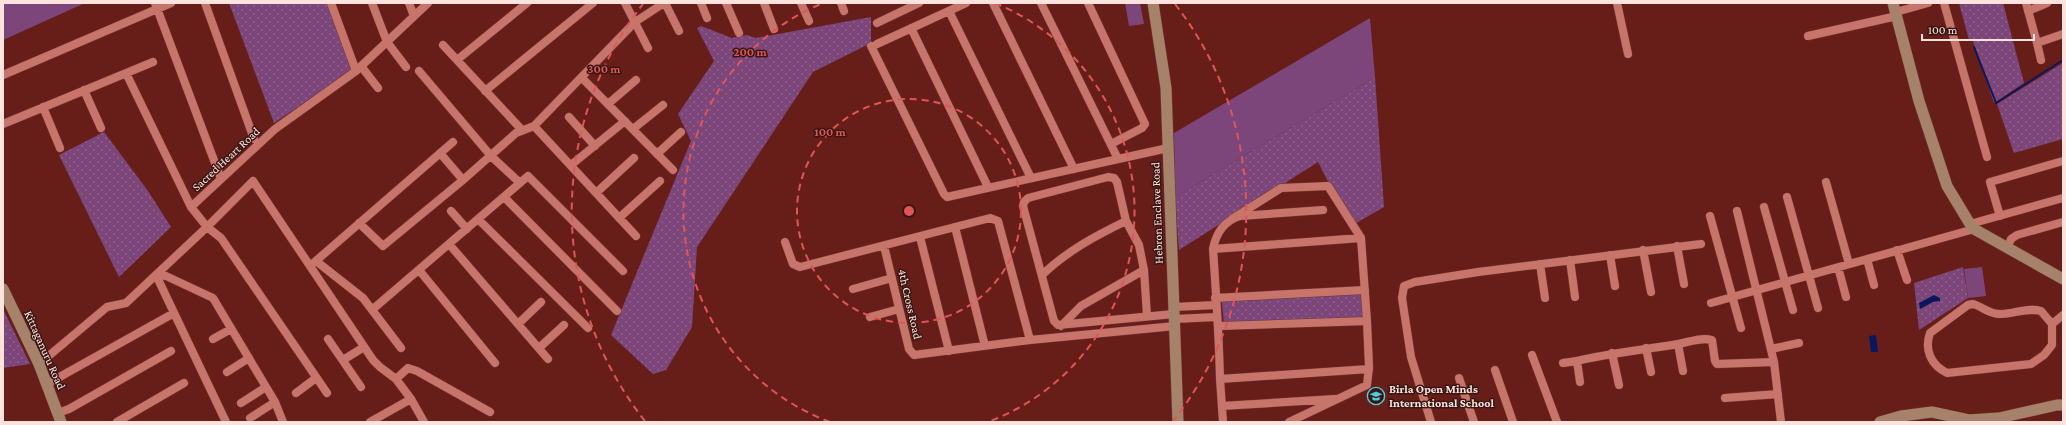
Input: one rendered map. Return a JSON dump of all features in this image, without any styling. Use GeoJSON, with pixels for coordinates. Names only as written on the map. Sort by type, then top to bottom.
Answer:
{"type":"FeatureCollection","features":[{"type":"Feature","properties":{"kind":"street"},"geometry":{"type":"LineString","coordinates":[[3,75],[156,6],[171,3]]}},
{"type":"Feature","properties":{"kind":"street"},"geometry":{"type":"LineString","coordinates":[[206,3],[254,139]]}},
{"type":"Feature","properties":{"kind":"street"},"geometry":{"type":"LineString","coordinates":[[331,3],[359,69],[378,88]]}},
{"type":"Feature","properties":{"kind":"street"},"geometry":{"type":"LineString","coordinates":[[372,3],[387,42],[406,67]]}},
{"type":"Feature","properties":{"kind":"street"},"geometry":{"type":"LineString","coordinates":[[409,3],[414,16]]}},
{"type":"Feature","properties":{"kind":"street","name":"Sacred Heart Road"},"geometry":{"type":"LineString","coordinates":[[327,392],[221,238],[207,227],[191,207],[275,129],[359,69],[428,3]]}},
{"type":"Feature","properties":{"kind":"street"},"geometry":{"type":"LineString","coordinates":[[457,60],[527,3]]}},
{"type":"Feature","properties":{"kind":"street"},"geometry":{"type":"LineString","coordinates":[[485,90],[593,3]]}},
{"type":"Feature","properties":{"kind":"street"},"geometry":{"type":"LineString","coordinates":[[625,3],[648,48]]}},
{"type":"Feature","properties":{"kind":"street"},"geometry":{"type":"LineString","coordinates":[[359,223],[383,246],[463,180],[521,129],[534,126],[635,22],[664,3],[679,31]]}},
{"type":"Feature","properties":{"kind":"street"},"geometry":{"type":"LineString","coordinates":[[701,3],[707,18]]}},
{"type":"Feature","properties":{"kind":"street"},"geometry":{"type":"LineString","coordinates":[[726,3],[739,32]]}},
{"type":"Feature","properties":{"kind":"street"},"geometry":{"type":"LineString","coordinates":[[764,3],[774,29]]}},
{"type":"Feature","properties":{"kind":"street"},"geometry":{"type":"LineString","coordinates":[[801,3],[809,21]]}},
{"type":"Feature","properties":{"kind":"street"},"geometry":{"type":"LineString","coordinates":[[841,3],[844,11]]}},
{"type":"Feature","properties":{"kind":"street"},"geometry":{"type":"LineString","coordinates":[[876,23],[919,3]]}},
{"type":"Feature","properties":{"kind":"street"},"geometry":{"type":"LineString","coordinates":[[966,3],[874,45],[946,196],[1168,148]]}},
{"type":"Feature","properties":{"kind":"street"},"geometry":{"type":"LineString","coordinates":[[994,3],[1074,169]]}},
{"type":"Feature","properties":{"kind":"street"},"geometry":{"type":"LineString","coordinates":[[1041,3],[1118,159]]}},
{"type":"Feature","properties":{"kind":"street"},"geometry":{"type":"LineString","coordinates":[[1088,3],[1145,124],[1142,128],[1111,144]]}},
{"type":"Feature","properties":{"kind":"street","name":"Hebron Enclave Road"},"geometry":{"type":"LineString","coordinates":[[1153,3],[1166,88],[1178,422]]}},
{"type":"Feature","properties":{"kind":"street"},"geometry":{"type":"LineString","coordinates":[[1617,3],[1628,54]]}},
{"type":"Feature","properties":{"kind":"street"},"geometry":{"type":"LineString","coordinates":[[1808,36],[1895,10],[1928,3]]}},
{"type":"Feature","properties":{"kind":"street"},"geometry":{"type":"LineString","coordinates":[[1944,3],[1988,157]]}},
{"type":"Feature","properties":{"kind":"street"},"geometry":{"type":"LineString","coordinates":[[2041,60],[2027,7],[2047,3]]}},
{"type":"Feature","properties":{"kind":"street"},"geometry":{"type":"LineString","coordinates":[[156,6],[222,179]]}},
{"type":"Feature","properties":{"kind":"street"},"geometry":{"type":"LineString","coordinates":[[1895,10],[1919,100],[1947,186],[1972,226],[2007,248],[2063,279]]}},
{"type":"Feature","properties":{"kind":"street"},"geometry":{"type":"LineString","coordinates":[[949,11],[1031,178]]}},
{"type":"Feature","properties":{"kind":"street"},"geometry":{"type":"LineString","coordinates":[[911,28],[988,187]]}},
{"type":"Feature","properties":{"kind":"street"},"geometry":{"type":"LineString","coordinates":[[2037,43],[2063,34]]}},
{"type":"Feature","properties":{"kind":"street"},"geometry":{"type":"LineString","coordinates":[[444,45],[521,129]]}},
{"type":"Feature","properties":{"kind":"street"},"geometry":{"type":"LineString","coordinates":[[3,124],[153,62]]}},
{"type":"Feature","properties":{"kind":"street"},"geometry":{"type":"LineString","coordinates":[[419,71],[491,156],[520,183]]}},
{"type":"Feature","properties":{"kind":"street"},"geometry":{"type":"LineString","coordinates":[[126,73],[191,207]]}},
{"type":"Feature","properties":{"kind":"street"},"geometry":{"type":"LineString","coordinates":[[582,78],[673,170]]}},
{"type":"Feature","properties":{"kind":"street"},"geometry":{"type":"LineString","coordinates":[[608,104],[636,80]]}},
{"type":"Feature","properties":{"kind":"street"},"geometry":{"type":"LineString","coordinates":[[84,90],[101,128]]}},
{"type":"Feature","properties":{"kind":"street"},"geometry":{"type":"LineString","coordinates":[[633,129],[663,105]]}},
{"type":"Feature","properties":{"kind":"street"},"geometry":{"type":"LineString","coordinates":[[43,107],[60,148]]}},
{"type":"Feature","properties":{"kind":"street"},"geometry":{"type":"LineString","coordinates":[[569,117],[595,146]]}},
{"type":"Feature","properties":{"kind":"street"},"geometry":{"type":"LineString","coordinates":[[571,165],[625,121]]}},
{"type":"Feature","properties":{"kind":"street"},"geometry":{"type":"LineString","coordinates":[[534,126],[636,236]]}},
{"type":"Feature","properties":{"kind":"street"},"geometry":{"type":"LineString","coordinates":[[658,154],[681,132]]}},
{"type":"Feature","properties":{"kind":"street"},"geometry":{"type":"LineString","coordinates":[[313,264],[453,142]]}},
{"type":"Feature","properties":{"kind":"street"},"geometry":{"type":"LineString","coordinates":[[440,153],[463,180]]}},
{"type":"Feature","properties":{"kind":"street"},"geometry":{"type":"LineString","coordinates":[[596,193],[634,158]]}},
{"type":"Feature","properties":{"kind":"street"},"geometry":{"type":"LineString","coordinates":[[2000,216],[1990,182],[2063,160]]}},
{"type":"Feature","properties":{"kind":"street"},"geometry":{"type":"LineString","coordinates":[[373,309],[479,220],[528,176],[623,271]]}},
{"type":"Feature","properties":{"kind":"street"},"geometry":{"type":"LineString","coordinates":[[1147,316],[1144,270],[1139,245],[1126,221],[1117,182],[1114,178],[1108,177],[1028,198],[1024,202],[1023,206],[1054,321],[1058,325],[1061,326],[1147,316],[1217,316]]}},
{"type":"Feature","properties":{"kind":"street"},"geometry":{"type":"LineString","coordinates":[[39,364],[106,307],[126,303],[207,227],[253,181],[313,264],[364,347],[380,367],[396,379],[411,399],[424,422]]}},
{"type":"Feature","properties":{"kind":"street"},"geometry":{"type":"LineString","coordinates":[[619,218],[660,181]]}},
{"type":"Feature","properties":{"kind":"street"},"geometry":{"type":"LineString","coordinates":[[1826,182],[1849,264]]}},
{"type":"Feature","properties":{"kind":"street"},"geometry":{"type":"LineString","coordinates":[[1223,422],[1220,379],[1219,326],[1215,302],[1213,249],[1220,230],[1232,219],[1280,188],[1328,186],[1361,238],[1369,369],[1367,385],[1289,422]]}},
{"type":"Feature","properties":{"kind":"street"},"geometry":{"type":"LineString","coordinates":[[504,197],[617,311]]}},
{"type":"Feature","properties":{"kind":"street"},"geometry":{"type":"LineString","coordinates":[[1787,197],[1818,308]]}},
{"type":"Feature","properties":{"kind":"street"},"geometry":{"type":"LineString","coordinates":[[1711,303],[1867,259],[2000,216],[2063,198]]}},
{"type":"Feature","properties":{"kind":"street"},"geometry":{"type":"LineString","coordinates":[[1764,207],[1793,310]]}},
{"type":"Feature","properties":{"kind":"street"},"geometry":{"type":"LineString","coordinates":[[1232,219],[1240,216],[1323,210]]}},
{"type":"Feature","properties":{"kind":"street"},"geometry":{"type":"LineString","coordinates":[[1737,211],[1774,362],[1781,422]]}},
{"type":"Feature","properties":{"kind":"street"},"geometry":{"type":"LineString","coordinates":[[451,212],[467,229]]}},
{"type":"Feature","properties":{"kind":"street"},"geometry":{"type":"LineString","coordinates":[[1710,216],[1741,328]]}},
{"type":"Feature","properties":{"kind":"street"},"geometry":{"type":"LineString","coordinates":[[785,242],[793,264],[797,268],[920,238],[990,218],[998,221],[1030,340]]}},
{"type":"Feature","properties":{"kind":"street"},"geometry":{"type":"LineString","coordinates":[[479,220],[588,328]]}},
{"type":"Feature","properties":{"kind":"street"},"geometry":{"type":"LineString","coordinates":[[1042,275],[1062,256],[1102,232],[1126,221]]}},
{"type":"Feature","properties":{"kind":"street"},"geometry":{"type":"LineString","coordinates":[[2007,248],[2011,240],[2017,236],[2063,222]]}},
{"type":"Feature","properties":{"kind":"street"},"geometry":{"type":"LineString","coordinates":[[955,227],[985,346]]}},
{"type":"Feature","properties":{"kind":"street"},"geometry":{"type":"LineString","coordinates":[[920,238],[949,351],[1030,340],[1174,317],[1215,302],[1365,290]]}},
{"type":"Feature","properties":{"kind":"street"},"geometry":{"type":"LineString","coordinates":[[1213,249],[1361,238]]}},
{"type":"Feature","properties":{"kind":"street"},"geometry":{"type":"LineString","coordinates":[[450,244],[548,359]]}},
{"type":"Feature","properties":{"kind":"street"},"geometry":{"type":"LineString","coordinates":[[1431,422],[1411,357],[1402,298],[1404,286],[1415,282],[1540,264],[1701,244]]}},
{"type":"Feature","properties":{"kind":"street","name":"4th Cross Road"},"geometry":{"type":"LineString","coordinates":[[884,246],[909,350],[914,355],[949,351]]}},
{"type":"Feature","properties":{"kind":"street"},"geometry":{"type":"LineString","coordinates":[[1677,246],[1684,284]]}},
{"type":"Feature","properties":{"kind":"street"},"geometry":{"type":"LineString","coordinates":[[1643,250],[1651,292]]}},
{"type":"Feature","properties":{"kind":"street"},"geometry":{"type":"LineString","coordinates":[[1897,250],[1907,280]]}},
{"type":"Feature","properties":{"kind":"street"},"geometry":{"type":"LineString","coordinates":[[1610,255],[1615,286]]}},
{"type":"Feature","properties":{"kind":"street"},"geometry":{"type":"LineString","coordinates":[[1867,259],[1874,284]]}},
{"type":"Feature","properties":{"kind":"street"},"geometry":{"type":"LineString","coordinates":[[1570,260],[1575,297]]}},
{"type":"Feature","properties":{"kind":"street"},"geometry":{"type":"LineString","coordinates":[[313,264],[354,290],[373,309],[402,348]]}},
{"type":"Feature","properties":{"kind":"street"},"geometry":{"type":"LineString","coordinates":[[1540,264],[1545,298]]}},
{"type":"Feature","properties":{"kind":"street"},"geometry":{"type":"LineString","coordinates":[[1838,267],[1846,297]]}},
{"type":"Feature","properties":{"kind":"street"},"geometry":{"type":"LineString","coordinates":[[419,270],[495,363]]}},
{"type":"Feature","properties":{"kind":"street"},"geometry":{"type":"LineString","coordinates":[[1061,326],[1081,306],[1144,270]]}},
{"type":"Feature","properties":{"kind":"street"},"geometry":{"type":"LineString","coordinates":[[156,275],[226,422]]}},
{"type":"Feature","properties":{"kind":"street"},"geometry":{"type":"LineString","coordinates":[[156,275],[166,276],[213,298],[275,402],[283,422]]}},
{"type":"Feature","properties":{"kind":"street"},"geometry":{"type":"LineString","coordinates":[[853,289],[892,278]]}},
{"type":"Feature","properties":{"kind":"street","name":"Kittaganuru Road"},"geometry":{"type":"LineString","coordinates":[[3,289],[39,364],[60,418]]}},
{"type":"Feature","properties":{"kind":"street"},"geometry":{"type":"LineString","coordinates":[[518,324],[541,302]]}},
{"type":"Feature","properties":{"kind":"street"},"geometry":{"type":"LineString","coordinates":[[1973,304],[1980,306],[1988,312],[1999,314],[2036,310],[2041,311],[2052,324],[2052,345],[2044,355],[2031,364],[1947,373],[1938,368],[1930,357],[1928,345],[1930,333],[1968,305],[1973,304]]}},
{"type":"Feature","properties":{"kind":"street"},"geometry":{"type":"LineString","coordinates":[[870,317],[899,309]]}},
{"type":"Feature","properties":{"kind":"street"},"geometry":{"type":"LineString","coordinates":[[47,384],[174,313]]}},
{"type":"Feature","properties":{"kind":"street"},"geometry":{"type":"LineString","coordinates":[[2052,324],[2063,315]]}},
{"type":"Feature","properties":{"kind":"street"},"geometry":{"type":"LineString","coordinates":[[1219,326],[1367,321]]}},
{"type":"Feature","properties":{"kind":"street"},"geometry":{"type":"LineString","coordinates":[[538,348],[564,325]]}},
{"type":"Feature","properties":{"kind":"street"},"geometry":{"type":"LineString","coordinates":[[213,339],[231,329]]}},
{"type":"Feature","properties":{"kind":"street"},"geometry":{"type":"LineString","coordinates":[[1563,363],[1612,353],[1678,344],[1706,338],[1712,340],[1715,361],[1718,364],[1774,362]]}},
{"type":"Feature","properties":{"kind":"street"},"geometry":{"type":"LineString","coordinates":[[328,339],[361,387]]}},
{"type":"Feature","properties":{"kind":"street"},"geometry":{"type":"LineString","coordinates":[[1771,349],[1799,343]]}},
{"type":"Feature","properties":{"kind":"street"},"geometry":{"type":"LineString","coordinates":[[1678,344],[1683,371]]}},
{"type":"Feature","properties":{"kind":"street"},"geometry":{"type":"LineString","coordinates":[[343,360],[364,347]]}},
{"type":"Feature","properties":{"kind":"street"},"geometry":{"type":"LineString","coordinates":[[1646,348],[1651,372]]}},
{"type":"Feature","properties":{"kind":"street"},"geometry":{"type":"LineString","coordinates":[[60,418],[69,409],[171,351]]}},
{"type":"Feature","properties":{"kind":"street"},"geometry":{"type":"LineString","coordinates":[[1612,353],[1618,385]]}},
{"type":"Feature","properties":{"kind":"street"},"geometry":{"type":"LineString","coordinates":[[1532,355],[1558,422]]}},
{"type":"Feature","properties":{"kind":"street"},"geometry":{"type":"LineString","coordinates":[[227,372],[248,358]]}},
{"type":"Feature","properties":{"kind":"street"},"geometry":{"type":"LineString","coordinates":[[1577,361],[1580,382]]}},
{"type":"Feature","properties":{"kind":"street"},"geometry":{"type":"LineString","coordinates":[[396,379],[408,368],[417,371],[490,412]]}},
{"type":"Feature","properties":{"kind":"street"},"geometry":{"type":"LineString","coordinates":[[1220,379],[1369,369]]}},
{"type":"Feature","properties":{"kind":"street"},"geometry":{"type":"LineString","coordinates":[[1495,370],[1513,422]]}},
{"type":"Feature","properties":{"kind":"street"},"geometry":{"type":"LineString","coordinates":[[296,393],[316,378]]}},
{"type":"Feature","properties":{"kind":"street"},"geometry":{"type":"LineString","coordinates":[[1459,378],[1474,422]]}},
{"type":"Feature","properties":{"kind":"street"},"geometry":{"type":"LineString","coordinates":[[117,422],[184,383]]}},
{"type":"Feature","properties":{"kind":"street"},"geometry":{"type":"LineString","coordinates":[[241,403],[266,387]]}},
{"type":"Feature","properties":{"kind":"street"},"geometry":{"type":"LineString","coordinates":[[1725,398],[1778,394]]}},
{"type":"Feature","properties":{"kind":"street"},"geometry":{"type":"LineString","coordinates":[[1222,406],[1339,398]]}},
{"type":"Feature","properties":{"kind":"street"},"geometry":{"type":"LineString","coordinates":[[370,422],[411,399]]}},
{"type":"Feature","properties":{"kind":"street"},"geometry":{"type":"LineString","coordinates":[[250,418],[275,402]]}},
{"type":"Feature","properties":{"kind":"street"},"geometry":{"type":"LineString","coordinates":[[1880,422],[1901,416],[1932,412],[1969,420],[2000,420],[2057,405],[2063,405]]}},
{"type":"Feature","properties":{"kind":"shaded area"},"geometry":{"type":"Polygon","coordinates":[[[3,3],[85,3],[3,40],[3,3]]]}},
{"type":"Feature","properties":{"kind":"shaded area"},"geometry":{"type":"Polygon","coordinates":[[[229,3],[327,3],[353,70],[274,123],[229,3]]]}},
{"type":"Feature","properties":{"kind":"shaded area"},"geometry":{"type":"Polygon","coordinates":[[[1125,3],[1140,3],[1144,24],[1129,26],[1125,3]]]}},
{"type":"Feature","properties":{"kind":"shaded area"},"geometry":{"type":"Polygon","coordinates":[[[1959,3],[2003,3],[2024,83],[1994,103],[1973,41],[1969,40],[1959,3]]]}},
{"type":"Feature","properties":{"kind":"shaded area"},"geometry":{"type":"Polygon","coordinates":[[[871,17],[871,43],[813,72],[697,247],[692,327],[666,370],[653,374],[611,335],[691,141],[678,114],[714,61],[697,28],[701,26],[732,38],[747,35],[756,38],[871,17]]]}},
{"type":"Feature","properties":{"kind":"shaded area"},"geometry":{"type":"Polygon","coordinates":[[[1370,18],[1375,77],[1175,197],[1174,133],[1370,18]]]}},
{"type":"Feature","properties":{"kind":"shaded area"},"geometry":{"type":"Polygon","coordinates":[[[2063,63],[2063,139],[2014,153],[1997,104],[2063,63]]]}},
{"type":"Feature","properties":{"kind":"shaded area"},"geometry":{"type":"Polygon","coordinates":[[[1375,77],[1384,207],[1351,226],[1318,162],[1179,250],[1175,197],[1375,77]]]}},
{"type":"Feature","properties":{"kind":"shaded area"},"geometry":{"type":"Polygon","coordinates":[[[104,132],[148,191],[171,227],[119,277],[59,155],[104,132]]]}},
{"type":"Feature","properties":{"kind":"shaded area"},"geometry":{"type":"Polygon","coordinates":[[[1963,267],[1968,298],[1919,330],[1914,283],[1963,267]]]}},
{"type":"Feature","properties":{"kind":"shaded area"},"geometry":{"type":"Polygon","coordinates":[[[1982,267],[1986,296],[1968,298],[1964,269],[1982,267]]]}},
{"type":"Feature","properties":{"kind":"shaded area"},"geometry":{"type":"Polygon","coordinates":[[[1363,294],[1364,317],[1224,325],[1222,302],[1363,294]]]}},
{"type":"Feature","properties":{"kind":"shaded area"},"geometry":{"type":"Polygon","coordinates":[[[1934,295],[1940,298],[1940,301],[1933,302],[1920,309],[1919,303],[1934,295]]]}},
{"type":"Feature","properties":{"kind":"shaded area"},"geometry":{"type":"Polygon","coordinates":[[[3,309],[30,364],[3,368],[3,309]]]}},
{"type":"Feature","properties":{"kind":"shaded area"},"geometry":{"type":"Polygon","coordinates":[[[1876,335],[1878,352],[1871,352],[1869,336],[1876,335]]]}},
{"type":"Feature","properties":{"kind":"waterway"},"geometry":{"type":"LineString","coordinates":[[1974,47],[1996,103],[2063,60]]}},
{"type":"Feature","properties":{"kind":"place","name":"Birla Open Minds International School"},"geometry":{"type":"Point","coordinates":[1376,396]}}]}
